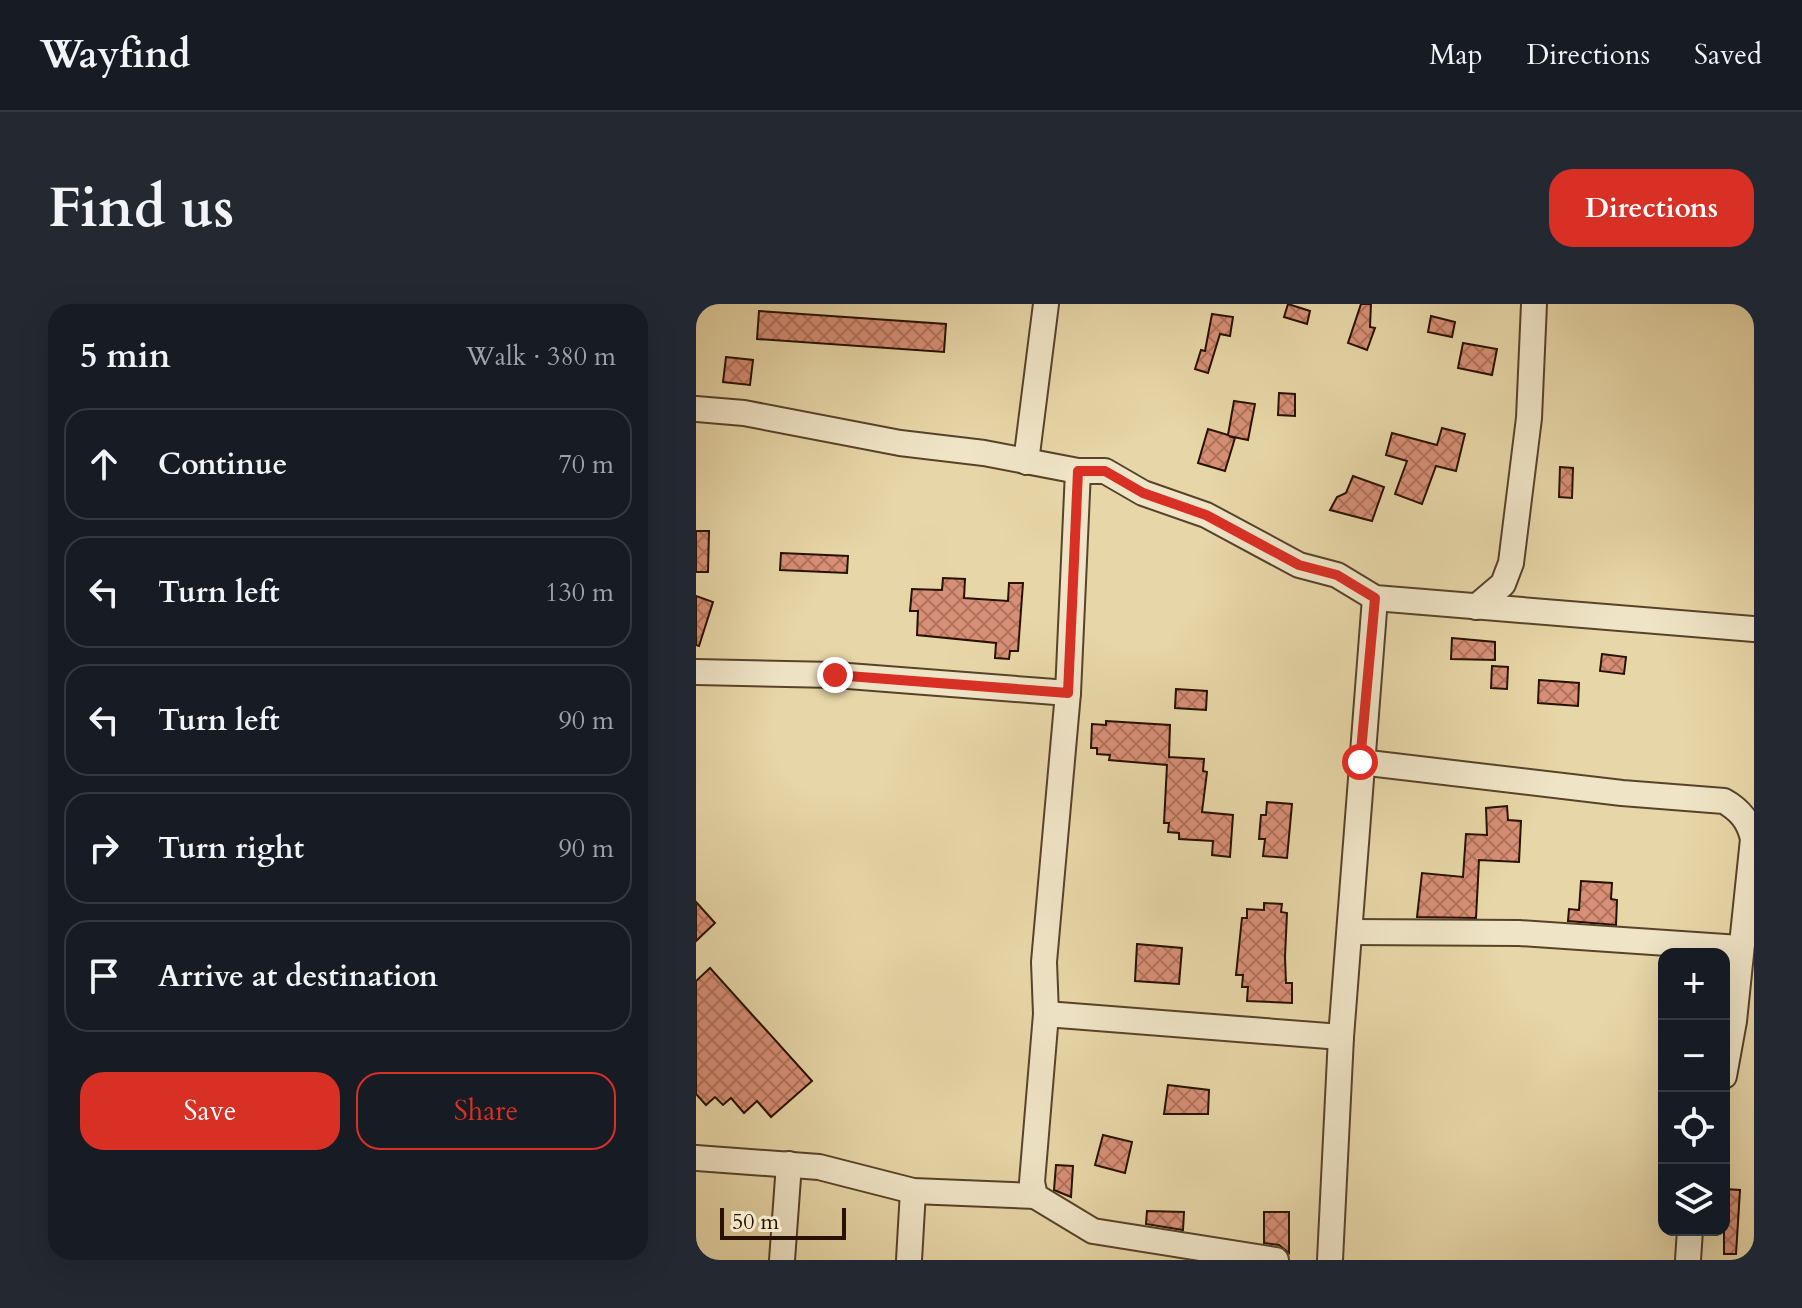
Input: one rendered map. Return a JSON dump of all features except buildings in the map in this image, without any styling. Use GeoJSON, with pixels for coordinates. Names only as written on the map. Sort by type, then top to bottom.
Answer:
{"type":"FeatureCollection","features":[{"type":"Feature","properties":{"kind":"street"},"geometry":{"type":"LineString","coordinates":[[1026,462],[1046,304]]}},
{"type":"Feature","properties":{"kind":"street"},"geometry":{"type":"LineString","coordinates":[[1476,607],[1503,584],[1511,563],[1529,418],[1534,304]]}},
{"type":"Feature","properties":{"kind":"street"},"geometry":{"type":"LineString","coordinates":[[696,409],[744,413],[900,443],[1078,471],[1105,471],[1143,493],[1206,515],[1299,565],[1337,575],[1375,598],[1754,629]]}},
{"type":"Feature","properties":{"kind":"street"},"geometry":{"type":"LineString","coordinates":[[1035,1196],[1032,1182],[1046,1014],[1044,962],[1068,693],[1078,471]]}},
{"type":"Feature","properties":{"kind":"street"},"geometry":{"type":"LineString","coordinates":[[1330,1260],[1341,1037],[1375,598]]}},
{"type":"Feature","properties":{"kind":"street"},"geometry":{"type":"LineString","coordinates":[[696,672],[835,675],[1068,693]]}},
{"type":"Feature","properties":{"kind":"street"},"geometry":{"type":"LineString","coordinates":[[1360,762],[1622,793],[1724,801],[1749,823],[1753,839],[1730,1043]]}},
{"type":"Feature","properties":{"kind":"street"},"geometry":{"type":"LineString","coordinates":[[1351,932],[1519,933],[1740,948]]}},
{"type":"Feature","properties":{"kind":"street"},"geometry":{"type":"LineString","coordinates":[[1046,1014],[1341,1037]]}},
{"type":"Feature","properties":{"kind":"street"},"geometry":{"type":"LineString","coordinates":[[696,1158],[834,1170],[913,1191],[1035,1196],[1093,1231],[1276,1260]]}},
{"type":"Feature","properties":{"kind":"street"},"geometry":{"type":"LineString","coordinates":[[782,1260],[789,1164]]}},
{"type":"Feature","properties":{"kind":"street"},"geometry":{"type":"LineString","coordinates":[[909,1260],[913,1191]]}},
{"type":"Feature","properties":{"kind":"street"},"geometry":{"type":"LineString","coordinates":[[1688,1260],[1690,1236]]}},
{"type":"Feature","properties":{"kind":"route"},"geometry":{"type":"LineString","coordinates":[[835,675],[1068,693],[1078,471],[1105,471],[1143,493],[1206,515],[1299,565],[1337,575],[1375,598],[1360,762]]}}]}
